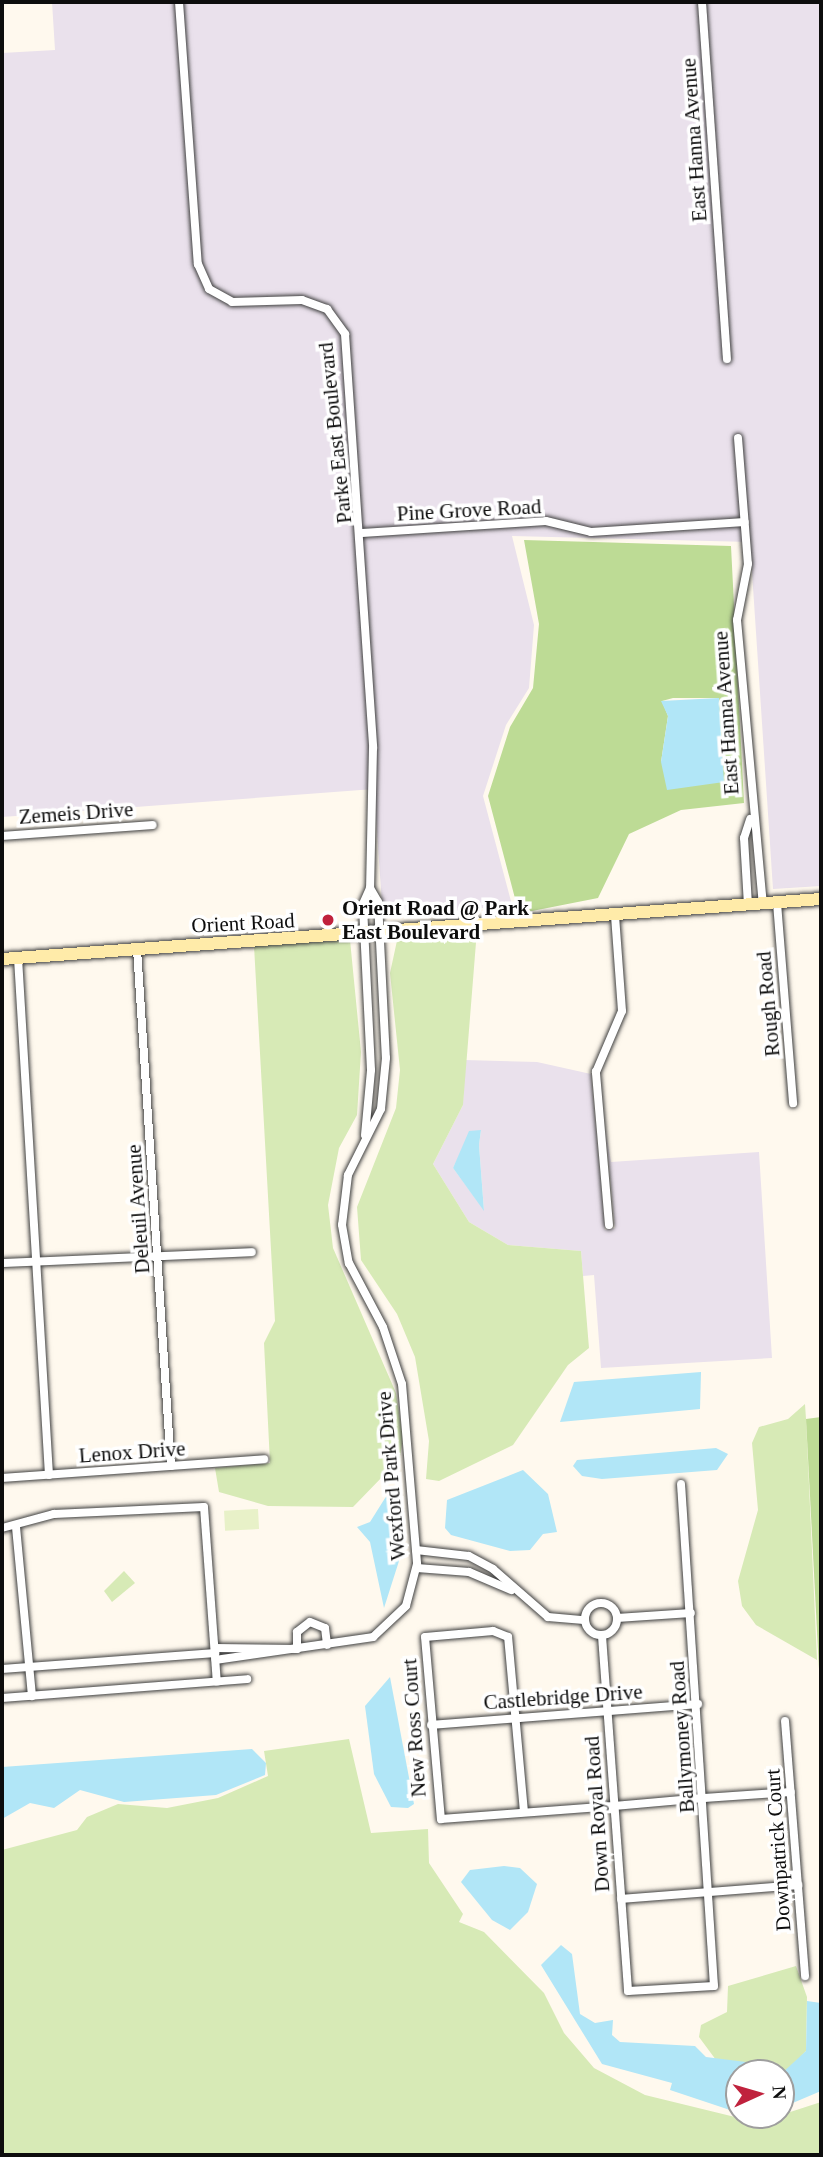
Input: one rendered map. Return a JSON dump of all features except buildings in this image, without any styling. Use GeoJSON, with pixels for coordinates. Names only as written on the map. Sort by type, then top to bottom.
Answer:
{"type":"FeatureCollection","features":[{"type":"Feature","properties":{"kind":"street","name":"Parke East Boulevard"},"geometry":{"type":"LineString","coordinates":[[178,2],[198,264],[209,289],[232,302],[302,300],[327,309],[345,334],[362,533],[373,748],[370,888],[363,934]]}},
{"type":"Feature","properties":{"kind":"street","name":"East Hanna Avenue"},"geometry":{"type":"LineString","coordinates":[[702,2],[727,359]]}},
{"type":"Feature","properties":{"kind":"street","name":"East Hanna Avenue"},"geometry":{"type":"LineString","coordinates":[[738,438],[748,564],[737,620],[750,819],[758,837],[763,904]]}},
{"type":"Feature","properties":{"kind":"street","name":"Pine Grove Road"},"geometry":{"type":"LineString","coordinates":[[362,533],[546,521],[591,532],[745,522]]}},
{"type":"Feature","properties":{"kind":"street","name":"East Hanna Avenue"},"geometry":{"type":"LineString","coordinates":[[748,905],[744,838],[750,819]]}},
{"type":"Feature","properties":{"kind":"street","name":"Zemeis Drive"},"geometry":{"type":"LineString","coordinates":[[2,836],[153,825]]}},
{"type":"Feature","properties":{"kind":"street","name":"Parke East Boulevard"},"geometry":{"type":"LineString","coordinates":[[370,888],[380,933]]}},
{"type":"Feature","properties":{"kind":"street","name":"Orient Road"},"geometry":{"type":"LineString","coordinates":[[2,959],[821,900]]}},
{"type":"Feature","properties":{"kind":"street","name":"Rough Road"},"geometry":{"type":"LineString","coordinates":[[777,903],[793,1103]]}},
{"type":"Feature","properties":{"kind":"street"},"geometry":{"type":"LineString","coordinates":[[609,1225],[596,1072],[622,1011],[615,915]]}},
{"type":"Feature","properties":{"kind":"street","name":"Wexford Park Drive"},"geometry":{"type":"LineString","coordinates":[[2,1669],[297,1649],[373,1637],[391,1624],[415,1588],[416,1550],[402,1384],[345,1245],[342,1204],[386,1087],[380,933]]}},
{"type":"Feature","properties":{"kind":"street","name":"Wexford Park Drive"},"geometry":{"type":"LineString","coordinates":[[363,934],[371,1070],[365,1139]]}},
{"type":"Feature","properties":{"kind":"street","name":"Deleuil Avenue"},"geometry":{"type":"LineString","coordinates":[[137,948],[159,1251],[171,1466]]}},
{"type":"Feature","properties":{"kind":"street"},"geometry":{"type":"LineString","coordinates":[[18,958],[49,1475]]}},
{"type":"Feature","properties":{"kind":"street"},"geometry":{"type":"LineString","coordinates":[[2,1263],[159,1251],[252,1252]]}},
{"type":"Feature","properties":{"kind":"street","name":"Lenox Drive"},"geometry":{"type":"LineString","coordinates":[[2,1478],[264,1460]]}},
{"type":"Feature","properties":{"kind":"street","name":"Ballymoney Road"},"geometry":{"type":"LineString","coordinates":[[628,1991],[713,1986],[711,1891],[681,1484]]}},
{"type":"Feature","properties":{"kind":"street"},"geometry":{"type":"LineString","coordinates":[[2,1528],[16,1527],[54,1514],[173,1503],[204,1507],[217,1682]]}},
{"type":"Feature","properties":{"kind":"street"},"geometry":{"type":"LineString","coordinates":[[16,1527],[32,1696]]}},
{"type":"Feature","properties":{"kind":"street"},"geometry":{"type":"LineString","coordinates":[[416,1550],[469,1556],[548,1617],[584,1620]]}},
{"type":"Feature","properties":{"kind":"street"},"geometry":{"type":"LineString","coordinates":[[417,1568],[469,1572],[517,1592]]}},
{"type":"Feature","properties":{"kind":"street"},"geometry":{"type":"LineString","coordinates":[[584,1620],[599,1603],[617,1618],[691,1613]]}},
{"type":"Feature","properties":{"kind":"street"},"geometry":{"type":"LineString","coordinates":[[584,1620],[590,1632],[602,1636],[617,1618]]}},
{"type":"Feature","properties":{"kind":"street"},"geometry":{"type":"LineString","coordinates":[[297,1649],[297,1632],[310,1622],[325,1628],[327,1645]]}},
{"type":"Feature","properties":{"kind":"street","name":"New Ross Court"},"geometry":{"type":"LineString","coordinates":[[517,1719],[509,1637],[493,1631],[425,1637],[437,1815],[524,1812]]}},
{"type":"Feature","properties":{"kind":"street","name":"Down Royal Road"},"geometry":{"type":"LineString","coordinates":[[602,1636],[628,1991]]}},
{"type":"Feature","properties":{"kind":"street"},"geometry":{"type":"LineString","coordinates":[[2,1698],[247,1679]]}},
{"type":"Feature","properties":{"kind":"street","name":"Castlebridge Drive"},"geometry":{"type":"LineString","coordinates":[[431,1725],[698,1704]]}},
{"type":"Feature","properties":{"kind":"street"},"geometry":{"type":"LineString","coordinates":[[517,1719],[524,1812],[791,1792]]}},
{"type":"Feature","properties":{"kind":"street","name":"Downpatrick Court"},"geometry":{"type":"LineString","coordinates":[[785,1721],[805,1976]]}},
{"type":"Feature","properties":{"kind":"street"},"geometry":{"type":"LineString","coordinates":[[621,1899],[798,1885]]}},
{"type":"Feature","properties":{"kind":"shaded area"},"geometry":{"type":"Polygon","coordinates":[[[52,2],[821,2],[821,886],[773,889],[750,542],[512,536],[534,625],[529,688],[506,725],[483,796],[512,905],[383,918],[374,789],[2,817],[2,53],[55,50],[52,2]]]}},
{"type":"Feature","properties":{"kind":"shaded area"},"geometry":{"type":"Polygon","coordinates":[[[464,1060],[537,1062],[591,1074],[605,1230],[615,1228],[606,1133],[611,1162],[759,1152],[772,1358],[601,1368],[594,1275],[583,1276],[581,1251],[508,1245],[469,1222],[433,1164],[463,1105],[464,1060]],[[481,1130],[465,1144],[453,1168],[484,1210],[479,1145],[481,1130]]]}},
{"type":"Feature","properties":{"kind":"green space"},"geometry":{"type":"Polygon","coordinates":[[[524,540],[731,546],[744,803],[681,810],[629,834],[598,898],[486,920],[485,912],[517,906],[488,796],[510,727],[533,688],[539,624],[524,540]],[[673,698],[662,701],[668,716],[661,762],[719,698],[673,698]]]}},
{"type":"Feature","properties":{"kind":"green space"},"geometry":{"type":"Polygon","coordinates":[[[477,930],[463,1105],[433,1164],[469,1222],[508,1245],[581,1251],[589,1348],[568,1365],[513,1445],[439,1481],[426,1479],[429,1441],[415,1357],[397,1314],[361,1260],[357,1207],[396,1108],[400,1070],[390,973],[398,936],[477,930]]]}},
{"type":"Feature","properties":{"kind":"green space"},"geometry":{"type":"Polygon","coordinates":[[[350,940],[361,1052],[357,1115],[339,1148],[328,1205],[333,1248],[396,1393],[403,1438],[397,1475],[385,1474],[353,1507],[268,1506],[219,1492],[215,1468],[270,1463],[264,1343],[275,1321],[254,946],[350,940]]]}},
{"type":"Feature","properties":{"kind":"green space"},"geometry":{"type":"Polygon","coordinates":[[[805,1404],[817,1660],[756,1625],[742,1606],[738,1581],[758,1510],[752,1443],[759,1427],[788,1419],[805,1404]]]}},
{"type":"Feature","properties":{"kind":"green space"},"geometry":{"type":"Polygon","coordinates":[[[821,1417],[821,1708],[806,1419],[821,1417]]]}},
{"type":"Feature","properties":{"kind":"green space"},"geometry":{"type":"Polygon","coordinates":[[[258,1509],[259,1529],[225,1531],[224,1511],[258,1509]]]}},
{"type":"Feature","properties":{"kind":"green space"},"geometry":{"type":"Polygon","coordinates":[[[124,1571],[135,1583],[112,1602],[104,1591],[124,1571]]]}},
{"type":"Feature","properties":{"kind":"green space"},"geometry":{"type":"Polygon","coordinates":[[[349,1739],[371,1833],[428,1829],[429,1863],[463,1914],[459,1922],[484,1932],[544,1993],[564,2033],[594,2068],[645,2095],[725,2115],[725,2129],[795,2129],[795,2110],[821,2102],[821,2155],[2,2155],[2,1850],[77,1830],[87,1817],[118,1804],[167,1808],[218,1798],[268,1776],[264,1751],[349,1739]]]}},
{"type":"Feature","properties":{"kind":"green space"},"geometry":{"type":"Polygon","coordinates":[[[796,1966],[807,1997],[806,2051],[795,2063],[795,2059],[716,2060],[699,2037],[701,2025],[727,2012],[728,1986],[796,1966]]]}},
{"type":"Feature","properties":{"kind":"water"},"geometry":{"type":"Polygon","coordinates":[[[719,698],[724,782],[667,790],[661,762],[668,716],[661,701],[719,698]]]}},
{"type":"Feature","properties":{"kind":"water"},"geometry":{"type":"Polygon","coordinates":[[[481,1130],[479,1145],[484,1211],[453,1168],[469,1131],[481,1130]]]}},
{"type":"Feature","properties":{"kind":"water"},"geometry":{"type":"Polygon","coordinates":[[[701,1372],[700,1409],[560,1422],[574,1382],[701,1372]]]}},
{"type":"Feature","properties":{"kind":"water"},"geometry":{"type":"Polygon","coordinates":[[[716,1448],[728,1454],[717,1470],[602,1479],[582,1476],[573,1466],[577,1460],[716,1448]]]}},
{"type":"Feature","properties":{"kind":"water"},"geometry":{"type":"Polygon","coordinates":[[[523,1470],[548,1494],[557,1532],[543,1534],[530,1550],[510,1551],[451,1535],[445,1528],[447,1500],[523,1470]]]}},
{"type":"Feature","properties":{"kind":"water"},"geometry":{"type":"Polygon","coordinates":[[[387,1495],[394,1500],[399,1561],[384,1608],[370,1542],[357,1527],[370,1522],[387,1495]]]}},
{"type":"Feature","properties":{"kind":"water"},"geometry":{"type":"Polygon","coordinates":[[[390,1677],[414,1804],[408,1808],[391,1807],[374,1774],[365,1706],[390,1677]]]}},
{"type":"Feature","properties":{"kind":"water"},"geometry":{"type":"Polygon","coordinates":[[[252,1749],[266,1763],[265,1775],[216,1795],[124,1802],[80,1790],[54,1808],[30,1803],[2,1819],[2,1767],[252,1749]]]}},
{"type":"Feature","properties":{"kind":"water"},"geometry":{"type":"Polygon","coordinates":[[[504,1866],[520,1868],[537,1884],[528,1912],[510,1930],[492,1920],[461,1882],[470,1870],[504,1866]]]}},
{"type":"Feature","properties":{"kind":"water"},"geometry":{"type":"Polygon","coordinates":[[[561,1945],[572,1954],[580,2014],[595,2023],[613,2020],[612,2035],[620,2042],[695,2046],[706,2057],[725,2059],[725,2108],[670,2090],[672,2083],[602,2064],[541,1965],[561,1945]]]}},
{"type":"Feature","properties":{"kind":"water"},"geometry":{"type":"Polygon","coordinates":[[[807,2001],[821,2003],[821,2091],[795,2102],[795,2061],[806,2051],[807,2001]]]}},
{"type":"Feature","properties":{"kind":"place","name":"Orient Road @ Park East Boulevard"},"geometry":{"type":"Point","coordinates":[328,920]}}]}
